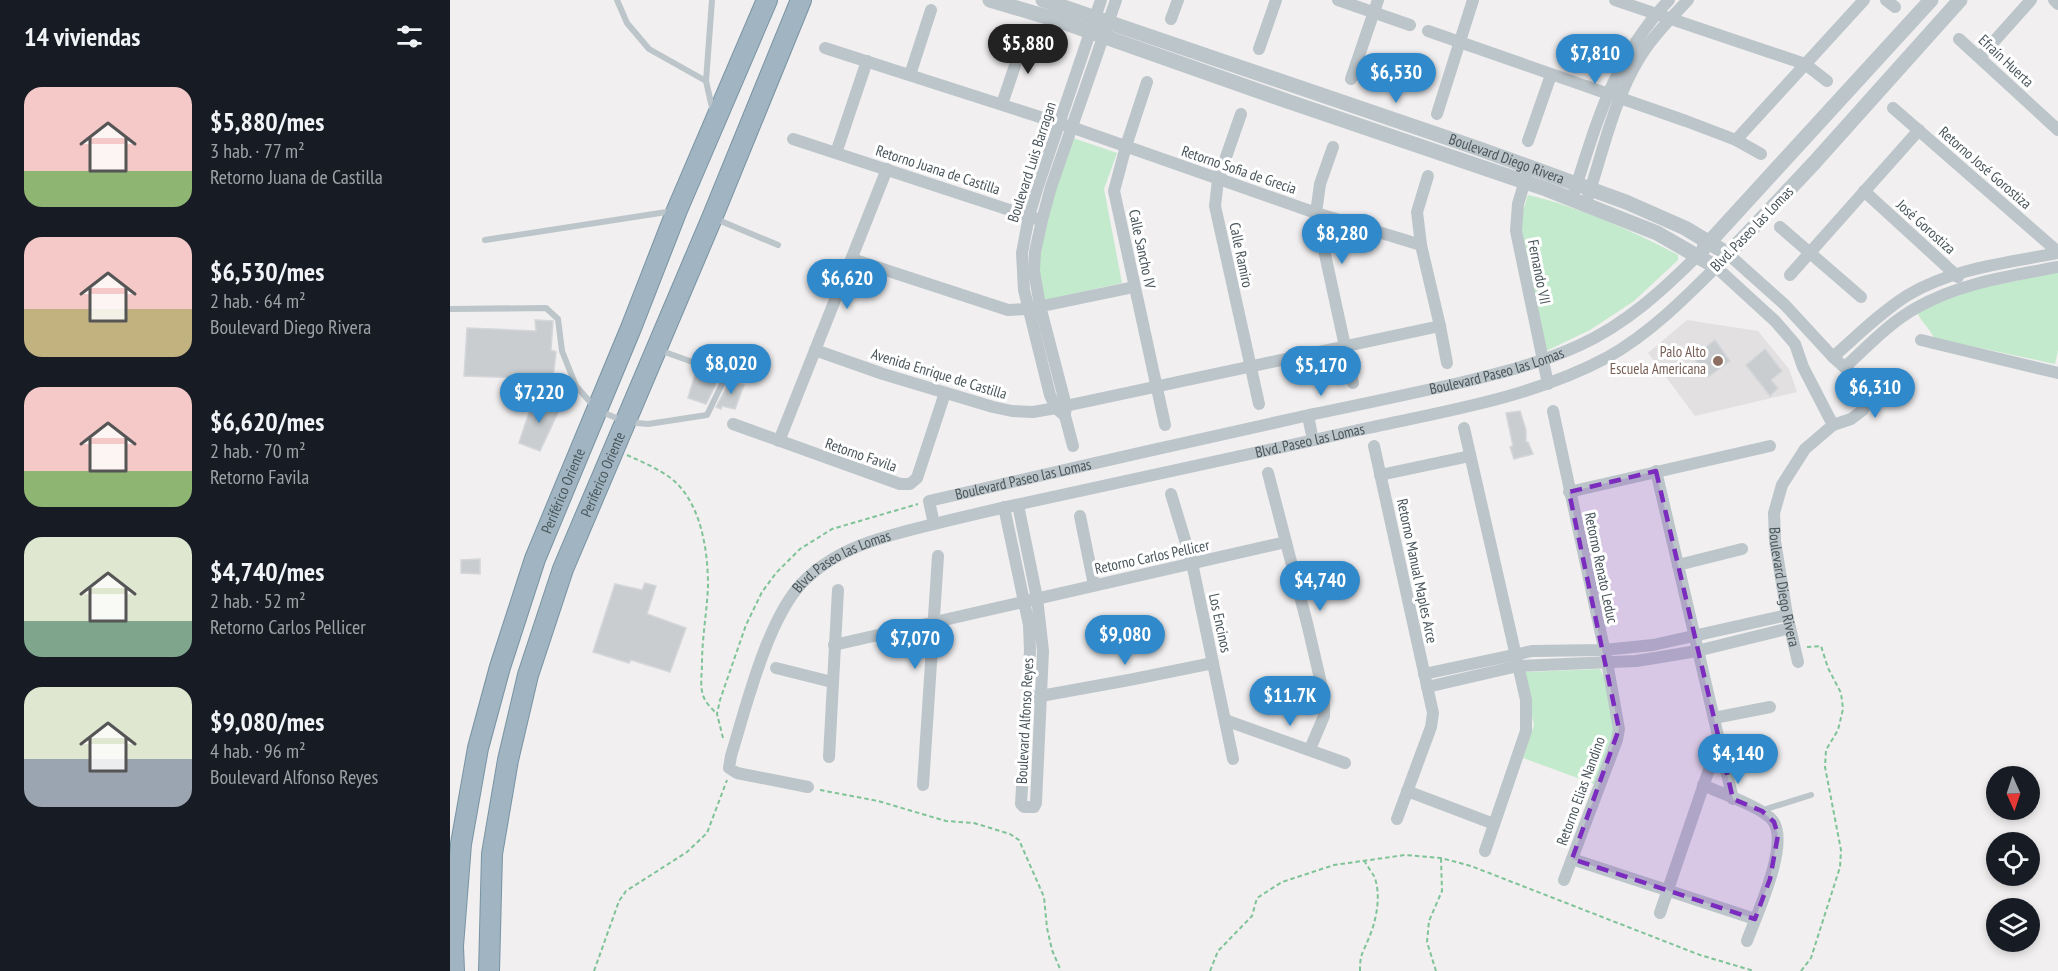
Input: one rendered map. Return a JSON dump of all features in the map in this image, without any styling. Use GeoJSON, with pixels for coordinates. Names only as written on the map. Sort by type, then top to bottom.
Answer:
{"type":"FeatureCollection","features":[{"type":"Feature","properties":{"kind":"highway","name":"Periférico Oriente"},"geometry":{"type":"LineString","coordinates":[[454,971],[453,946],[461,844],[478,748],[500,667],[536,559],[677,210],[767,0]]}},
{"type":"Feature","properties":{"kind":"highway","name":"Periferico Oriente"},"geometry":{"type":"LineString","coordinates":[[489,971],[492,854],[508,760],[528,675],[563,569],[802,3]]}},
{"type":"Feature","properties":{"kind":"street","name":"Boulevard Diego Rivera"},"geometry":{"type":"LineString","coordinates":[[990,0],[1100,27],[1329,97],[1581,194],[1659,215],[1728,254],[1785,305],[1833,357],[1863,384],[1866,393],[1863,410],[1851,419],[1833,425],[1805,448],[1782,485],[1774,513],[1775,541],[1787,615],[1798,662]]}},
{"type":"Feature","properties":{"kind":"street","name":"Boulevard Diego Rivera"},"geometry":{"type":"LineString","coordinates":[[1043,0],[1100,27],[1324,113],[1527,174]]}},
{"type":"Feature","properties":{"kind":"street"},"geometry":{"type":"LineString","coordinates":[[1075,98],[1092,69],[1100,27],[1101,0]]}},
{"type":"Feature","properties":{"kind":"street"},"geometry":{"type":"LineString","coordinates":[[1100,27],[1116,0]]}},
{"type":"Feature","properties":{"kind":"street"},"geometry":{"type":"LineString","coordinates":[[1171,20],[1178,0]]}},
{"type":"Feature","properties":{"kind":"street"},"geometry":{"type":"LineString","coordinates":[[1259,49],[1276,0]]}},
{"type":"Feature","properties":{"kind":"street"},"geometry":{"type":"LineString","coordinates":[[1338,0],[1376,6],[1410,25]]}},
{"type":"Feature","properties":{"kind":"street"},"geometry":{"type":"LineString","coordinates":[[1437,114],[1473,0]]}},
{"type":"Feature","properties":{"kind":"street"},"geometry":{"type":"LineString","coordinates":[[1581,194],[1607,95],[1630,48],[1669,0]]}},
{"type":"Feature","properties":{"kind":"street"},"geometry":{"type":"LineString","coordinates":[[1581,194],[1631,71],[1641,55],[1688,0]]}},
{"type":"Feature","properties":{"kind":"street"},"geometry":{"type":"LineString","coordinates":[[1736,140],[1864,0]]}},
{"type":"Feature","properties":{"kind":"street","name":"Boulevard Paseo las Lomas"},"geometry":{"type":"LineString","coordinates":[[934,524],[929,501],[1510,371],[1582,344],[1615,325],[1654,296],[1698,255],[1931,0]]}},
{"type":"Feature","properties":{"kind":"street","name":"Blvd. Paseo las Lomas"},"geometry":{"type":"LineString","coordinates":[[729,768],[730,756],[770,636],[784,607],[800,585],[820,566],[850,548],[934,524],[1444,411],[1548,384],[1575,373],[1611,355],[1652,328],[1683,301],[1814,163],[1960,0]]}},
{"type":"Feature","properties":{"kind":"street"},"geometry":{"type":"LineString","coordinates":[[1980,57],[2031,0]]}},
{"type":"Feature","properties":{"kind":"street"},"geometry":{"type":"LineString","coordinates":[[2054,0],[2058,4]]}},
{"type":"Feature","properties":{"kind":"street"},"geometry":{"type":"LineString","coordinates":[[1623,1],[1805,64],[1827,81]]}},
{"type":"Feature","properties":{"kind":"street"},"geometry":{"type":"LineString","coordinates":[[1351,79],[1376,6]]}},
{"type":"Feature","properties":{"kind":"street"},"geometry":{"type":"LineString","coordinates":[[910,75],[931,10]]}},
{"type":"Feature","properties":{"kind":"street"},"geometry":{"type":"LineString","coordinates":[[1911,22],[1928,36]]}},
{"type":"Feature","properties":{"kind":"street","name":"Boulevard Luis Barragan"},"geometry":{"type":"LineString","coordinates":[[1062,410],[1034,307],[1024,290],[1022,253],[1075,98],[1079,65],[1100,27]]}},
{"type":"Feature","properties":{"kind":"street"},"geometry":{"type":"LineString","coordinates":[[1428,31],[1736,140],[1761,154]]}},
{"type":"Feature","properties":{"kind":"street"},"geometry":{"type":"LineString","coordinates":[[1002,104],[1026,36]]}},
{"type":"Feature","properties":{"kind":"street","name":"Efraín Huerta"},"geometry":{"type":"LineString","coordinates":[[1959,39],[2058,130]]}},
{"type":"Feature","properties":{"kind":"street"},"geometry":{"type":"LineString","coordinates":[[825,48],[1066,125]]}},
{"type":"Feature","properties":{"kind":"street"},"geometry":{"type":"LineString","coordinates":[[836,153],[867,61]]}},
{"type":"Feature","properties":{"kind":"street"},"geometry":{"type":"LineString","coordinates":[[1079,65],[1092,69]]}},
{"type":"Feature","properties":{"kind":"street"},"geometry":{"type":"LineString","coordinates":[[1528,141],[1551,75]]}},
{"type":"Feature","properties":{"kind":"street","name":"Calle Sancho IV"},"geometry":{"type":"LineString","coordinates":[[1147,82],[1114,191],[1165,425]]}},
{"type":"Feature","properties":{"kind":"street"},"geometry":{"type":"LineString","coordinates":[[1324,113],[1329,97]]}},
{"type":"Feature","properties":{"kind":"street","name":"Retorno José Gorostiza"},"geometry":{"type":"LineString","coordinates":[[1893,108],[2058,253]]}},
{"type":"Feature","properties":{"kind":"street","name":"Calle Ramiro"},"geometry":{"type":"LineString","coordinates":[[1241,114],[1218,180],[1215,206],[1259,404]]}},
{"type":"Feature","properties":{"kind":"street","name":"Retorno Sofia de Grecia"},"geometry":{"type":"LineString","coordinates":[[1066,125],[1218,180],[1421,246]]}},
{"type":"Feature","properties":{"kind":"street","name":"Retorno José Gorostiza"},"geometry":{"type":"LineString","coordinates":[[1790,275],[1919,130]]}},
{"type":"Feature","properties":{"kind":"street","name":"Retorno Juana de Castilla"},"geometry":{"type":"LineString","coordinates":[[792,139],[1035,218]]}},
{"type":"Feature","properties":{"kind":"street"},"geometry":{"type":"LineString","coordinates":[[1333,147],[1320,184],[1316,213],[1353,383]]}},
{"type":"Feature","properties":{"kind":"street"},"geometry":{"type":"LineString","coordinates":[[779,441],[887,169]]}},
{"type":"Feature","properties":{"kind":"street","name":"Fernando VII"},"geometry":{"type":"LineString","coordinates":[[1527,174],[1518,204],[1516,231],[1548,384]]}},
{"type":"Feature","properties":{"kind":"street"},"geometry":{"type":"LineString","coordinates":[[1428,176],[1417,223],[1447,363]]}},
{"type":"Feature","properties":{"kind":"street","name":"José Gorostiza"},"geometry":{"type":"LineString","coordinates":[[1864,191],[1966,286]]}},
{"type":"Feature","properties":{"kind":"street","name":"Boulevard Diego Rivera"},"geometry":{"type":"LineString","coordinates":[[1581,194],[1698,255],[1716,267],[1754,301],[1795,344],[1803,367],[1833,425]]}},
{"type":"Feature","properties":{"kind":"street"},"geometry":{"type":"LineString","coordinates":[[1780,227],[1861,297]]}},
{"type":"Feature","properties":{"kind":"street"},"geometry":{"type":"LineString","coordinates":[[1833,357],[1907,296],[1931,283],[1955,274],[2058,253]]}},
{"type":"Feature","properties":{"kind":"street"},"geometry":{"type":"LineString","coordinates":[[852,259],[1008,310],[1134,287]]}},
{"type":"Feature","properties":{"kind":"street"},"geometry":{"type":"LineString","coordinates":[[1845,367],[1880,335],[1915,308],[1938,296],[1966,286],[2058,267]]}},
{"type":"Feature","properties":{"kind":"street"},"geometry":{"type":"LineString","coordinates":[[1907,296],[1915,308]]}},
{"type":"Feature","properties":{"kind":"street"},"geometry":{"type":"LineString","coordinates":[[1870,325],[1880,335]]}},
{"type":"Feature","properties":{"kind":"street"},"geometry":{"type":"LineString","coordinates":[[1072,446],[1062,410],[1440,327]]}},
{"type":"Feature","properties":{"kind":"street"},"geometry":{"type":"LineString","coordinates":[[1921,340],[2058,373]]}},
{"type":"Feature","properties":{"kind":"street","name":"Avenida Enrique de Castilla"},"geometry":{"type":"LineString","coordinates":[[815,350],[945,393],[1011,411],[1062,410]]}},
{"type":"Feature","properties":{"kind":"street","name":"Retorno Favila"},"geometry":{"type":"LineString","coordinates":[[733,424],[900,484],[910,484],[917,478],[945,393]]}},
{"type":"Feature","properties":{"kind":"street","name":"Retorno Renato Leduc"},"geometry":{"type":"LineString","coordinates":[[1553,411],[1605,656]]}},
{"type":"Feature","properties":{"kind":"street"},"geometry":{"type":"LineString","coordinates":[[1308,416],[1313,440]]}},
{"type":"Feature","properties":{"kind":"street"},"geometry":{"type":"LineString","coordinates":[[1464,428],[1526,700],[1527,731],[1485,851]]}},
{"type":"Feature","properties":{"kind":"street","name":"Retorno Manual Maples Arce"},"geometry":{"type":"LineString","coordinates":[[1374,446],[1433,713],[1397,819]]}},
{"type":"Feature","properties":{"kind":"street"},"geometry":{"type":"LineString","coordinates":[[1569,492],[1770,446]]}},
{"type":"Feature","properties":{"kind":"street"},"geometry":{"type":"LineString","coordinates":[[1380,475],[1470,456]]}},
{"type":"Feature","properties":{"kind":"street"},"geometry":{"type":"LineString","coordinates":[[1656,471],[1733,799]]}},
{"type":"Feature","properties":{"kind":"street"},"geometry":{"type":"LineString","coordinates":[[1268,473],[1308,627],[1325,706],[1324,716],[1310,749]]}},
{"type":"Feature","properties":{"kind":"street","name":"Los Encinos"},"geometry":{"type":"LineString","coordinates":[[1171,494],[1192,563],[1233,759]]}},
{"type":"Feature","properties":{"kind":"street","name":"Boulevard Alfonso Reyes"},"geometry":{"type":"LineString","coordinates":[[1018,505],[1018,540]]}},
{"type":"Feature","properties":{"kind":"street","name":"Boulevard Alfonso Reyes"},"geometry":{"type":"LineString","coordinates":[[1004,507],[1018,540],[1025,574],[1024,601],[1029,625],[1021,804],[1024,807],[1034,807],[1043,651],[1037,598],[1025,574]]}},
{"type":"Feature","properties":{"kind":"street"},"geometry":{"type":"LineString","coordinates":[[1080,516],[1094,585]]}},
{"type":"Feature","properties":{"kind":"street","name":"Retorno Carlos Pellicer"},"geometry":{"type":"LineString","coordinates":[[834,645],[1286,542]]}},
{"type":"Feature","properties":{"kind":"street"},"geometry":{"type":"LineString","coordinates":[[1678,564],[1742,549]]}},
{"type":"Feature","properties":{"kind":"street"},"geometry":{"type":"LineString","coordinates":[[923,785],[938,556]]}},
{"type":"Feature","properties":{"kind":"street"},"geometry":{"type":"LineString","coordinates":[[829,757],[838,590]]}},
{"type":"Feature","properties":{"kind":"street"},"geometry":{"type":"LineString","coordinates":[[1762,628],[1787,615]]}},
{"type":"Feature","properties":{"kind":"street"},"geometry":{"type":"LineString","coordinates":[[1605,656],[1694,637],[1728,635],[1762,628],[1790,628]]}},
{"type":"Feature","properties":{"kind":"street"},"geometry":{"type":"LineString","coordinates":[[1425,680],[1559,650],[1636,661],[1697,651],[1728,635]]}},
{"type":"Feature","properties":{"kind":"street","name":"Retorno Elias Nandino"},"geometry":{"type":"LineString","coordinates":[[1564,880],[1617,740],[1619,729],[1605,656]]}},
{"type":"Feature","properties":{"kind":"street"},"geometry":{"type":"LineString","coordinates":[[1027,698],[1213,663]]}},
{"type":"Feature","properties":{"kind":"street"},"geometry":{"type":"LineString","coordinates":[[776,668],[832,682]]}},
{"type":"Feature","properties":{"kind":"street"},"geometry":{"type":"LineString","coordinates":[[1714,718],[1770,707]]}},
{"type":"Feature","properties":{"kind":"street"},"geometry":{"type":"LineString","coordinates":[[1225,720],[1345,763]]}},
{"type":"Feature","properties":{"kind":"street"},"geometry":{"type":"LineString","coordinates":[[1660,914],[1719,740]]}},
{"type":"Feature","properties":{"kind":"street"},"geometry":{"type":"LineString","coordinates":[[729,768],[737,773],[808,787]]}},
{"type":"Feature","properties":{"kind":"street"},"geometry":{"type":"LineString","coordinates":[[1703,785],[1762,811],[1774,822],[1778,835],[1779,842],[1770,879],[1748,941]]}},
{"type":"Feature","properties":{"kind":"street"},"geometry":{"type":"LineString","coordinates":[[1407,791],[1494,824]]}},
{"type":"Feature","properties":{"kind":"street","name":"Retorno Elias Nandino"},"geometry":{"type":"LineString","coordinates":[[1572,859],[1755,919]]}},
{"type":"Feature","properties":{"kind":"lane"},"geometry":{"type":"LineString","coordinates":[[617,0],[627,23],[650,49],[706,81]]}},
{"type":"Feature","properties":{"kind":"lane"},"geometry":{"type":"LineString","coordinates":[[711,0],[706,81],[715,121]]}},
{"type":"Feature","properties":{"kind":"lane"},"geometry":{"type":"LineString","coordinates":[[485,240],[677,210]]}},
{"type":"Feature","properties":{"kind":"lane"},"geometry":{"type":"LineString","coordinates":[[712,218],[778,245]]}},
{"type":"Feature","properties":{"kind":"lane"},"geometry":{"type":"LineString","coordinates":[[450,309],[546,308],[558,319],[562,351],[576,386],[597,410],[626,422],[648,424],[707,415],[722,384],[718,371],[656,349]]}},
{"type":"Feature","properties":{"kind":"lane"},"geometry":{"type":"LineString","coordinates":[[1762,811],[1811,795]]}},
{"type":"Feature","properties":{"kind":"path"},"geometry":{"type":"LineString","coordinates":[[614,449],[672,479],[688,498],[698,520],[705,548],[708,584],[702,639],[702,689],[705,700],[717,714]]}},
{"type":"Feature","properties":{"kind":"path"},"geometry":{"type":"LineString","coordinates":[[1795,647],[1821,646],[1828,668],[1841,693],[1843,709],[1838,730],[1826,750],[1826,767],[1841,850],[1840,867],[1811,958],[1801,971]]}},
{"type":"Feature","properties":{"kind":"path"},"geometry":{"type":"LineString","coordinates":[[594,971],[615,910],[626,891],[687,852],[707,833],[725,786],[729,768]]}},
{"type":"Feature","properties":{"kind":"path"},"geometry":{"type":"LineString","coordinates":[[808,787],[878,801],[946,821],[974,824],[1010,834],[1019,840],[1044,897],[1052,950],[1061,971]]}},
{"type":"Feature","properties":{"kind":"path"},"geometry":{"type":"LineString","coordinates":[[1210,971],[1218,951],[1252,916],[1257,898],[1282,882],[1334,864],[1405,855],[1441,858],[1471,866],[1700,955],[1754,971]]}},
{"type":"Feature","properties":{"kind":"path"},"geometry":{"type":"LineString","coordinates":[[1436,971],[1427,942],[1429,921],[1442,891],[1441,858]]}},
{"type":"Feature","properties":{"kind":"path"},"geometry":{"type":"LineString","coordinates":[[1360,971],[1360,954],[1368,940],[1376,913],[1377,891],[1375,878],[1364,860]]}},
{"type":"Feature","properties":{"kind":"highlighted area"},"geometry":{"type":"Polygon","coordinates":[[[1656,471],[1733,799],[1762,811],[1774,822],[1778,835],[1770,879],[1755,919],[1572,859],[1619,729],[1569,492],[1656,471]]]}},
{"type":"Feature","properties":{"kind":"shaded area","name":"Palo Alto Escuela Americana"},"geometry":{"type":"Polygon","coordinates":[[[1687,320],[1758,331],[1789,369],[1797,392],[1695,416],[1648,353],[1687,320]]]}},
{"type":"Feature","properties":{"kind":"green space"},"geometry":{"type":"Polygon","coordinates":[[[1073,138],[1117,153],[1104,189],[1122,283],[1041,301],[1037,254],[1048,210],[1073,138]]]}},
{"type":"Feature","properties":{"kind":"green space"},"geometry":{"type":"Polygon","coordinates":[[[1528,195],[1585,212],[1624,228],[1678,255],[1678,260],[1634,301],[1590,330],[1544,352],[1519,223],[1528,195]]]}},
{"type":"Feature","properties":{"kind":"green space"},"geometry":{"type":"Polygon","coordinates":[[[2058,272],[2058,350],[2055,364],[1934,338],[1917,312],[1967,291],[2058,272]]]}},
{"type":"Feature","properties":{"kind":"green space"},"geometry":{"type":"Polygon","coordinates":[[[1600,669],[1605,680],[1614,731],[1594,784],[1523,758],[1534,725],[1523,678],[1526,672],[1600,669]]]}},
{"type":"Feature","properties":{"kind":"building"},"geometry":{"type":"Polygon","coordinates":[[[535,320],[553,321],[551,350],[556,352],[553,379],[464,376],[467,328],[536,331],[535,320]]]}},
{"type":"Feature","properties":{"kind":"building"},"geometry":{"type":"Polygon","coordinates":[[[1715,340],[1730,361],[1708,377],[1693,357],[1715,340]]]}},
{"type":"Feature","properties":{"kind":"building"},"geometry":{"type":"Polygon","coordinates":[[[1765,349],[1782,371],[1771,380],[1778,388],[1770,396],[1746,365],[1765,349]]]}},
{"type":"Feature","properties":{"kind":"building"},"geometry":{"type":"Polygon","coordinates":[[[696,371],[714,376],[716,384],[706,404],[688,398],[696,371]]]}},
{"type":"Feature","properties":{"kind":"building"},"geometry":{"type":"Polygon","coordinates":[[[726,380],[744,385],[735,409],[716,407],[727,386],[726,380]]]}},
{"type":"Feature","properties":{"kind":"building"},"geometry":{"type":"Polygon","coordinates":[[[533,400],[561,406],[540,451],[519,443],[533,400]]]}},
{"type":"Feature","properties":{"kind":"building"},"geometry":{"type":"Polygon","coordinates":[[[1520,411],[1526,430],[1526,442],[1533,454],[1514,459],[1510,447],[1513,446],[1506,413],[1520,411]]]}},
{"type":"Feature","properties":{"kind":"building"},"geometry":{"type":"Polygon","coordinates":[[[480,559],[480,574],[461,573],[461,560],[480,559]]]}},
{"type":"Feature","properties":{"kind":"building"},"geometry":{"type":"Polygon","coordinates":[[[645,583],[656,586],[647,614],[686,628],[670,672],[631,660],[629,663],[593,652],[615,584],[642,590],[645,583]]]}},
{"type":"Feature","properties":{"kind":"place","name":"Palo Alto Escuela Americana"},"geometry":{"type":"Point","coordinates":[1718,361]}}]}
